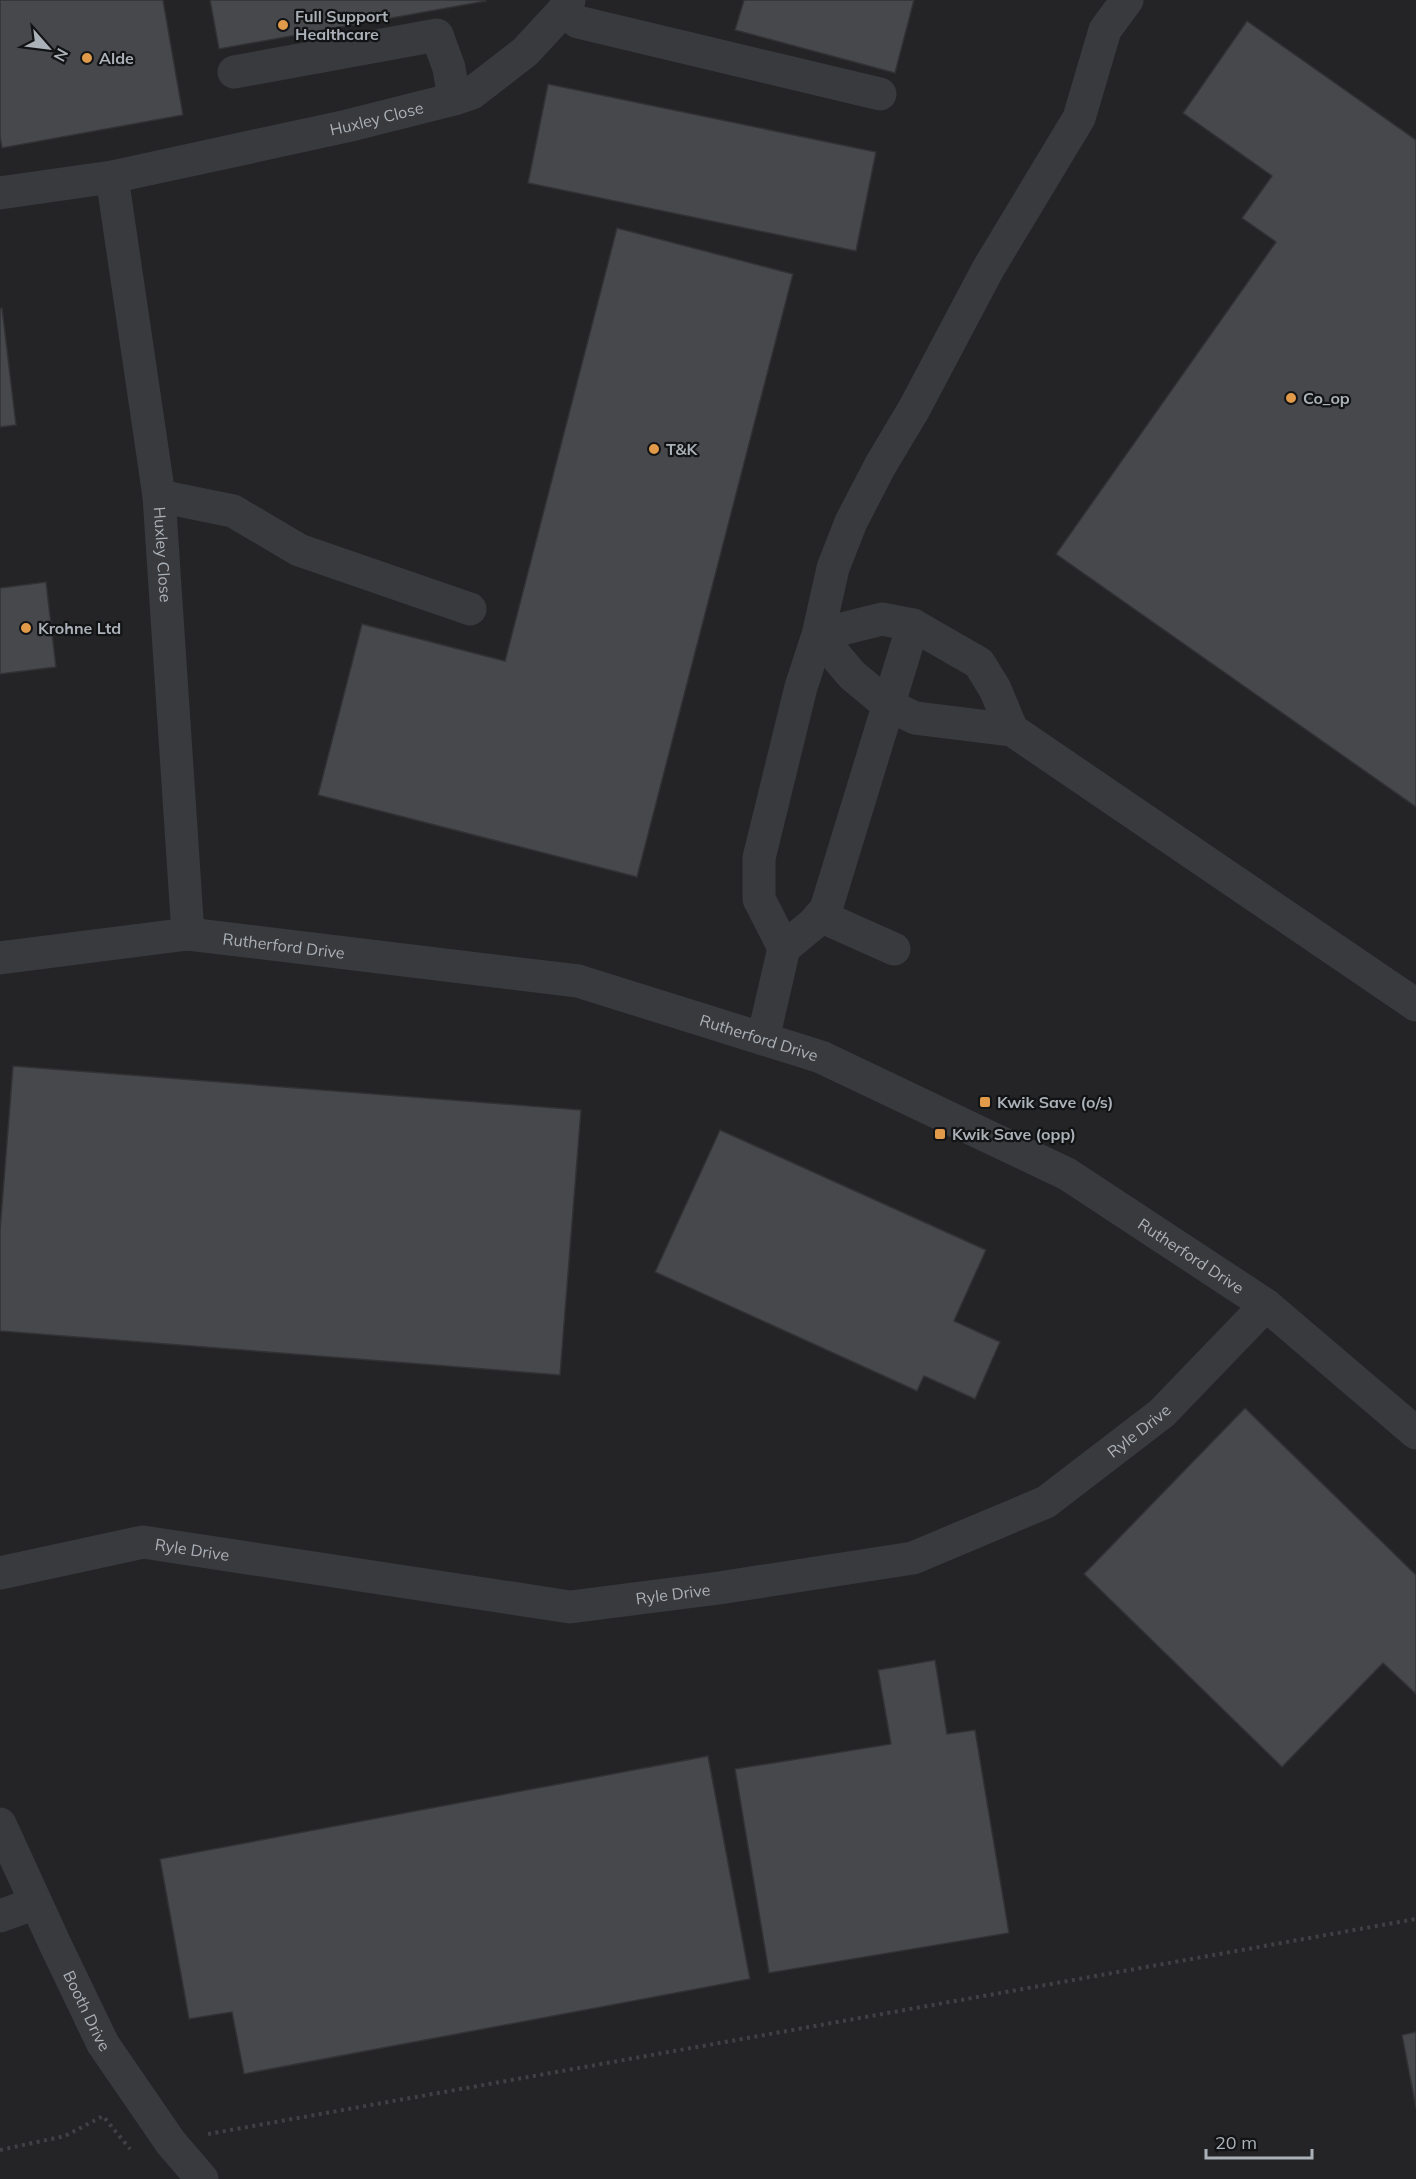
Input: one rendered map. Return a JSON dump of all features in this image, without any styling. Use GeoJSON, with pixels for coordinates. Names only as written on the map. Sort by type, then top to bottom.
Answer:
{"type":"FeatureCollection","features":[{"type":"Feature","properties":{"kind":"street"},"geometry":{"type":"LineString","coordinates":[[784,948],[759,899],[759,858],[801,687],[818,635],[833,568],[851,522],[880,466],[914,409],[988,269],[1075,126],[1105,30],[1127,0]]}},
{"type":"Feature","properties":{"kind":"street"},"geometry":{"type":"LineString","coordinates":[[566,6],[578,22],[880,94]]}},
{"type":"Feature","properties":{"kind":"street","name":"Huxley Close"},"geometry":{"type":"LineString","coordinates":[[0,193],[112,177],[347,126],[454,99],[472,93],[525,52],[566,6]]}},
{"type":"Feature","properties":{"kind":"street"},"geometry":{"type":"LineString","coordinates":[[234,72],[437,35],[449,68],[454,99]]}},
{"type":"Feature","properties":{"kind":"street","name":"Huxley Close"},"geometry":{"type":"LineString","coordinates":[[112,177],[159,496],[188,934]]}},
{"type":"Feature","properties":{"kind":"street"},"geometry":{"type":"LineString","coordinates":[[159,496],[232,511],[299,550],[470,609]]}},
{"type":"Feature","properties":{"kind":"street"},"geometry":{"type":"LineString","coordinates":[[818,635],[882,619],[914,625],[979,663],[996,689],[1012,730]]}},
{"type":"Feature","properties":{"kind":"street"},"geometry":{"type":"LineString","coordinates":[[763,1039],[784,948],[826,909],[914,625]]}},
{"type":"Feature","properties":{"kind":"street"},"geometry":{"type":"LineString","coordinates":[[818,635],[852,675],[888,705],[915,718],[1012,730],[1416,1005]]}},
{"type":"Feature","properties":{"kind":"street"},"geometry":{"type":"LineString","coordinates":[[820,916],[894,949]]}},
{"type":"Feature","properties":{"kind":"street","name":"Rutherford Drive"},"geometry":{"type":"LineString","coordinates":[[0,958],[188,934],[578,981],[821,1057],[1066,1174],[1266,1305],[1416,1433]]}},
{"type":"Feature","properties":{"kind":"street","name":"Ryle Drive"},"geometry":{"type":"LineString","coordinates":[[0,1573],[143,1542],[570,1607],[719,1588],[913,1558],[1046,1502],[1162,1413],[1266,1305]]}},
{"type":"Feature","properties":{"kind":"street","name":"Booth Drive"},"geometry":{"type":"LineString","coordinates":[[0,1824],[103,2044],[171,2143],[202,2179]]}},
{"type":"Feature","properties":{"kind":"street"},"geometry":{"type":"LineString","coordinates":[[0,1916],[36,1903]]}},
{"type":"Feature","properties":{"kind":"path"},"geometry":{"type":"LineString","coordinates":[[196,2136],[1416,1919]]}},
{"type":"Feature","properties":{"kind":"path"},"geometry":{"type":"LineString","coordinates":[[0,2150],[65,2136],[103,2116],[135,2156]]}},
{"type":"Feature","properties":{"kind":"shaded area"},"geometry":{"type":"Polygon","coordinates":[[[0,0],[1416,0],[1416,2179],[0,2179],[0,0]]]}},
{"type":"Feature","properties":{"kind":"building","name":"Alde"},"geometry":{"type":"Polygon","coordinates":[[[0,0],[163,0],[183,115],[2,148],[0,136],[0,0]]]}},
{"type":"Feature","properties":{"kind":"building","name":"Full Support Healthcare"},"geometry":{"type":"Polygon","coordinates":[[[210,0],[485,0],[486,1],[219,49],[210,0]]]}},
{"type":"Feature","properties":{"kind":"building"},"geometry":{"type":"Polygon","coordinates":[[[744,0],[914,0],[895,73],[735,30],[744,0]]]}},
{"type":"Feature","properties":{"kind":"building","name":"Co_op"},"geometry":{"type":"Polygon","coordinates":[[[1247,21],[1416,140],[1416,807],[1056,554],[1276,242],[1242,218],[1272,176],[1183,113],[1247,21]]]}},
{"type":"Feature","properties":{"kind":"building"},"geometry":{"type":"Polygon","coordinates":[[[548,84],[876,152],[856,251],[528,183],[548,84]]]}},
{"type":"Feature","properties":{"kind":"building","name":"T&K"},"geometry":{"type":"Polygon","coordinates":[[[617,228],[793,274],[637,877],[318,795],[362,624],[505,661],[617,228]]]}},
{"type":"Feature","properties":{"kind":"building"},"geometry":{"type":"Polygon","coordinates":[[[2,308],[16,425],[0,427],[0,309],[2,308]]]}},
{"type":"Feature","properties":{"kind":"building","name":"Krohne Ltd"},"geometry":{"type":"Polygon","coordinates":[[[46,582],[56,667],[0,674],[0,588],[46,582]]]}},
{"type":"Feature","properties":{"kind":"building"},"geometry":{"type":"Polygon","coordinates":[[[13,1066],[581,1110],[560,1375],[0,1331],[0,1230],[13,1066]]]}},
{"type":"Feature","properties":{"kind":"building"},"geometry":{"type":"Polygon","coordinates":[[[720,1130],[986,1250],[954,1321],[1000,1342],[975,1399],[924,1376],[917,1391],[655,1272],[720,1130]]]}},
{"type":"Feature","properties":{"kind":"building"},"geometry":{"type":"Polygon","coordinates":[[[1245,1408],[1416,1575],[1416,1694],[1383,1663],[1282,1767],[1084,1574],[1245,1408]]]}},
{"type":"Feature","properties":{"kind":"building"},"geometry":{"type":"Polygon","coordinates":[[[935,1660],[947,1734],[975,1730],[1009,1933],[769,1973],[735,1769],[891,1744],[878,1670],[935,1660]]]}},
{"type":"Feature","properties":{"kind":"building"},"geometry":{"type":"Polygon","coordinates":[[[708,1756],[750,1979],[244,2074],[232,2012],[189,2019],[160,1859],[708,1756]]]}},
{"type":"Feature","properties":{"kind":"building"},"geometry":{"type":"Polygon","coordinates":[[[1416,2032],[1416,2108],[1402,2035],[1416,2032]]]}},
{"type":"Feature","properties":{"kind":"place","name":"Full Support Healthcare"},"geometry":{"type":"Point","coordinates":[283,25]}},
{"type":"Feature","properties":{"kind":"place","name":"Alde"},"geometry":{"type":"Point","coordinates":[87,58]}},
{"type":"Feature","properties":{"kind":"place","name":"Co_op"},"geometry":{"type":"Point","coordinates":[1291,398]}},
{"type":"Feature","properties":{"kind":"place","name":"T&K"},"geometry":{"type":"Point","coordinates":[654,449]}},
{"type":"Feature","properties":{"kind":"place","name":"Krohne Ltd"},"geometry":{"type":"Point","coordinates":[26,628]}},
{"type":"Feature","properties":{"kind":"place","name":"Kwik Save (o/s)"},"geometry":{"type":"Point","coordinates":[985,1102]}},
{"type":"Feature","properties":{"kind":"place","name":"Kwik Save (opp)"},"geometry":{"type":"Point","coordinates":[940,1134]}}]}
